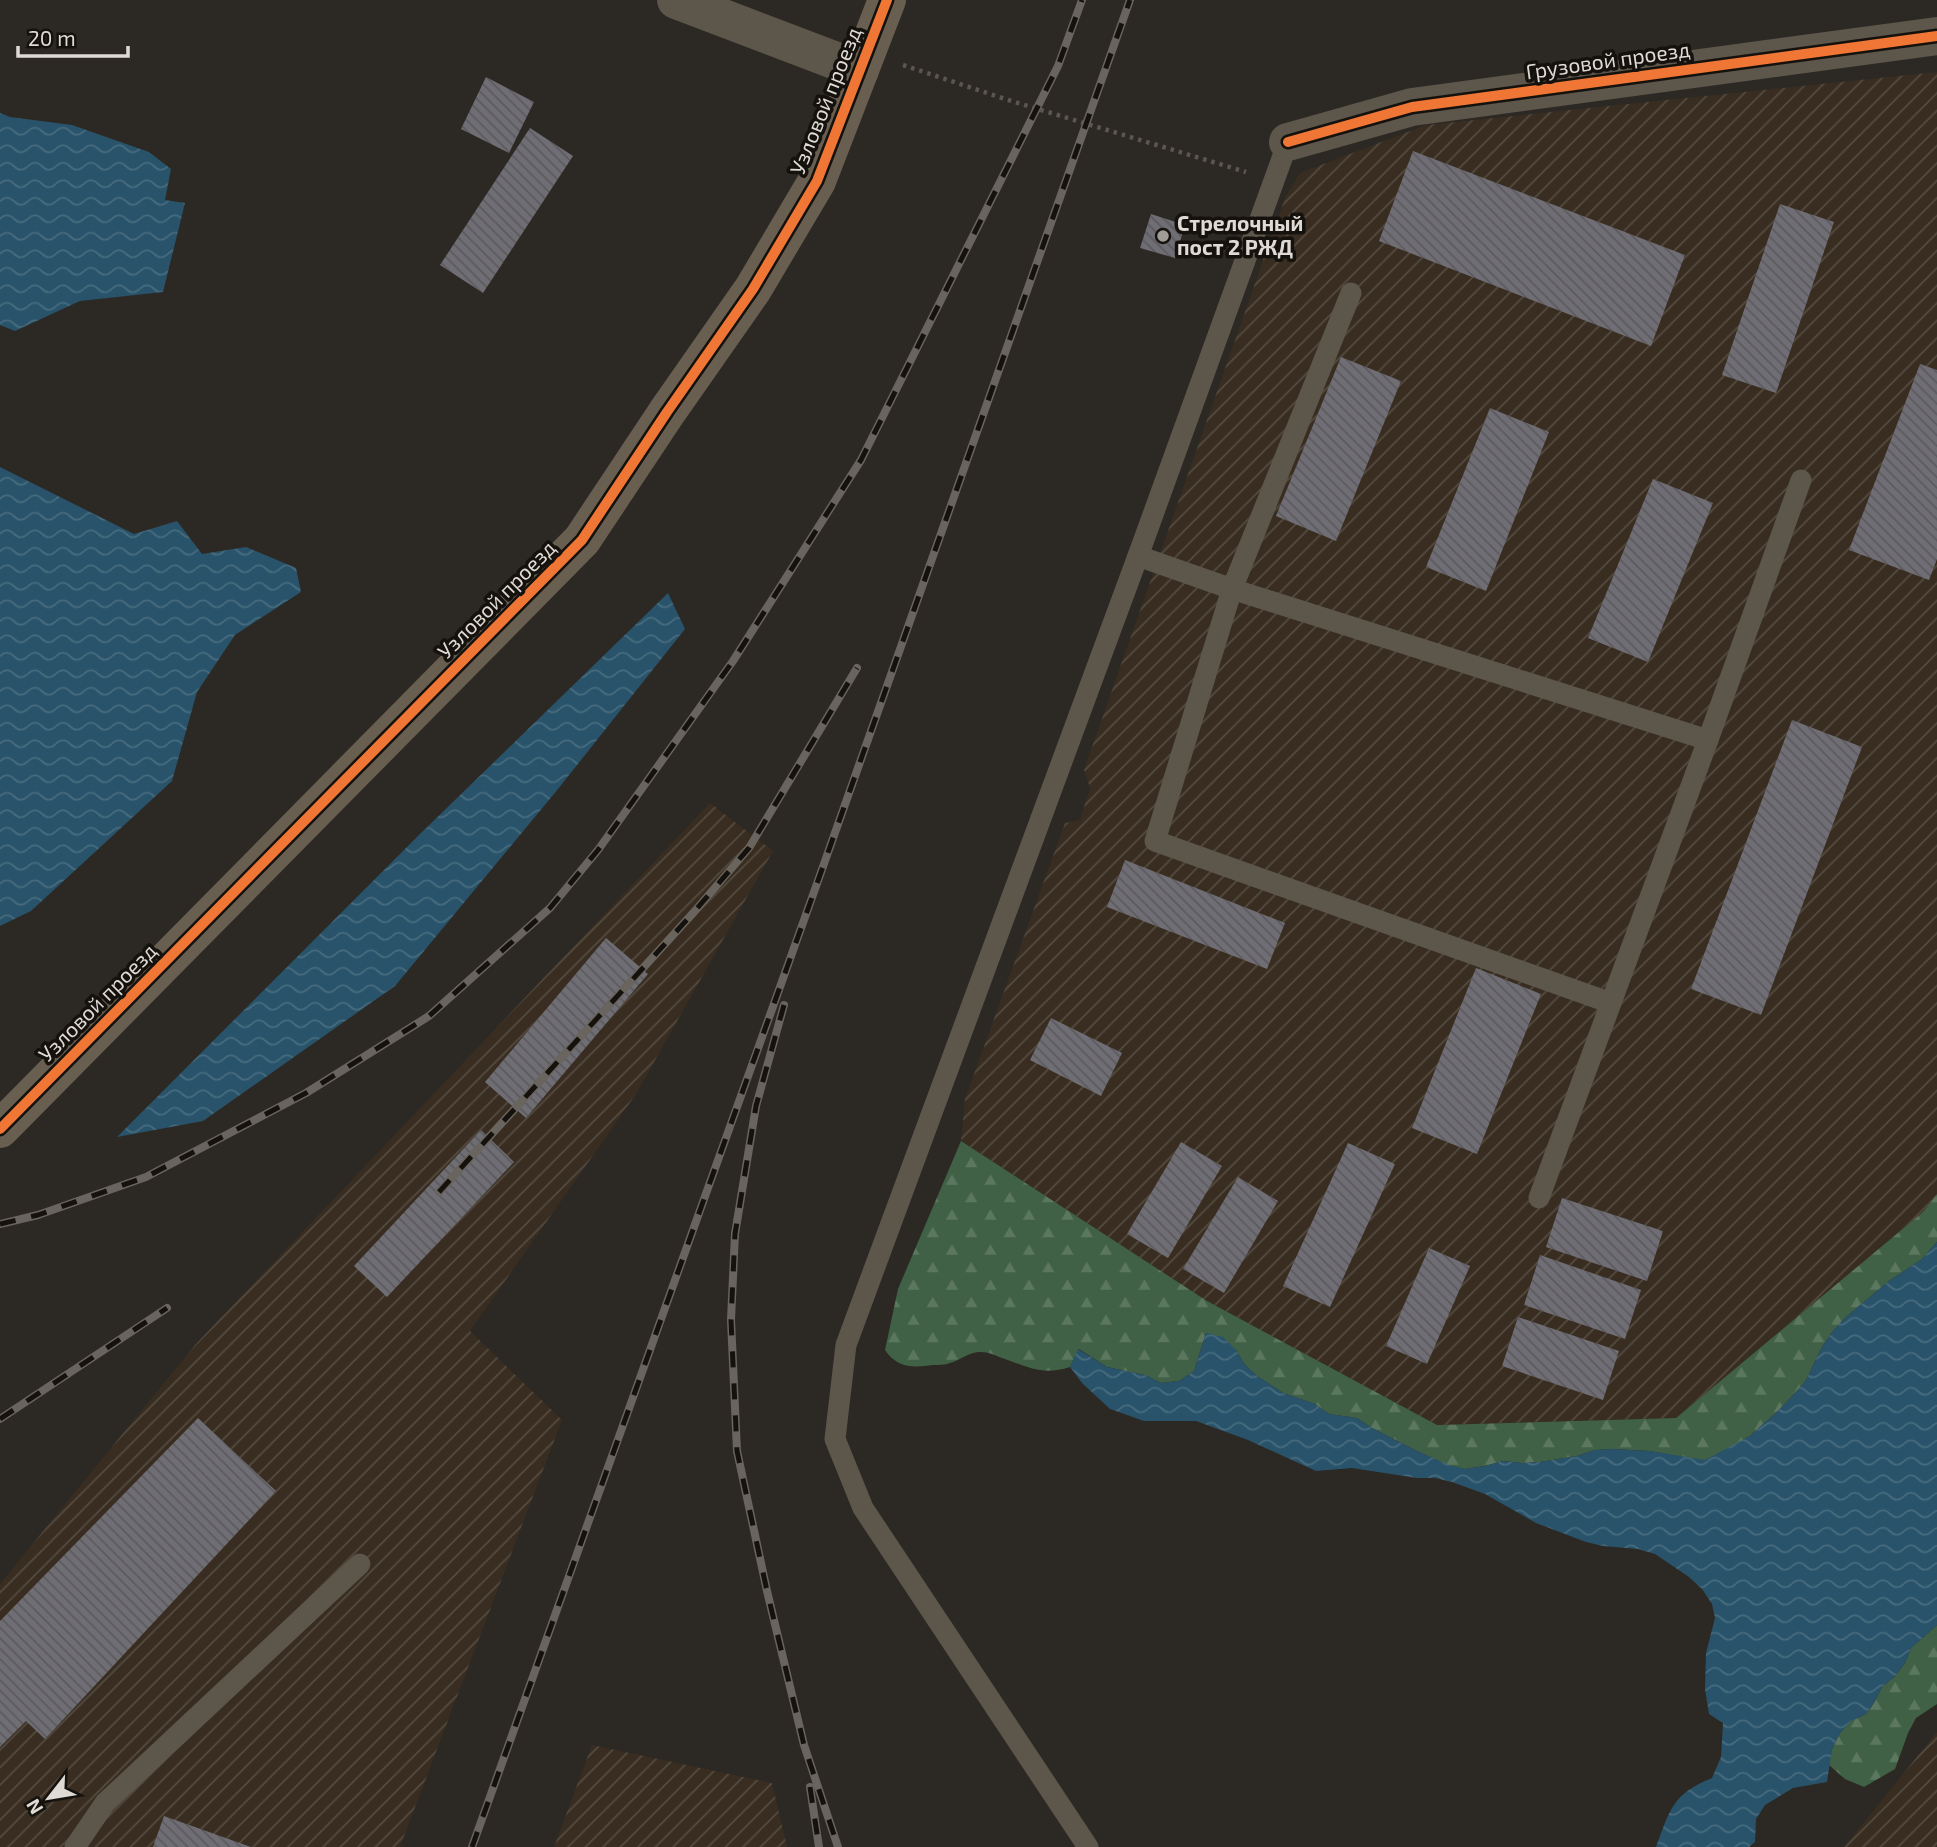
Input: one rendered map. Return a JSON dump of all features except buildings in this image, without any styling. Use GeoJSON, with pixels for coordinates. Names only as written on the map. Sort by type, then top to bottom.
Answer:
{"type":"FeatureCollection","features":[{"type":"Feature","properties":{"kind":"street"},"geometry":{"type":"LineString","coordinates":[[676,0],[863,62]]}},
{"type":"Feature","properties":{"kind":"street","name":"Узловой проезд"},"geometry":{"type":"LineString","coordinates":[[0,1129],[582,540],[753,289],[817,181],[887,0]]}},
{"type":"Feature","properties":{"kind":"street","name":"Грузовой проезд"},"geometry":{"type":"LineString","coordinates":[[1288,142],[1412,107],[1937,36]]}},
{"type":"Feature","properties":{"kind":"lane"},"geometry":{"type":"LineString","coordinates":[[1088,1847],[863,1508],[835,1439],[846,1345],[1288,142]]}},
{"type":"Feature","properties":{"kind":"lane"},"geometry":{"type":"LineString","coordinates":[[1351,293],[1232,589],[1155,841],[1611,1003]]}},
{"type":"Feature","properties":{"kind":"lane"},"geometry":{"type":"LineString","coordinates":[[1539,1198],[1801,480]]}},
{"type":"Feature","properties":{"kind":"lane"},"geometry":{"type":"LineString","coordinates":[[1138,556],[1232,589],[1708,740]]}},
{"type":"Feature","properties":{"kind":"lane"},"geometry":{"type":"LineString","coordinates":[[75,1847],[105,1803],[360,1564]]}},
{"type":"Feature","properties":{"kind":"path"},"geometry":{"type":"LineString","coordinates":[[863,62],[1021,104],[1273,180]]}},
{"type":"Feature","properties":{"kind":"shaded area"},"geometry":{"type":"Polygon","coordinates":[[[1937,72],[1937,1194],[1923,1212],[1676,1418],[1437,1425],[1207,1301],[961,1141],[965,1099],[1065,823],[1080,820],[1090,788],[1084,770],[1285,198],[1300,173],[1426,125],[1937,72]]]}},
{"type":"Feature","properties":{"kind":"shaded area"},"geometry":{"type":"Polygon","coordinates":[[[710,803],[773,851],[636,1094],[470,1331],[562,1420],[400,1847],[0,1847],[0,1584],[196,1344],[710,803]]]}},
{"type":"Feature","properties":{"kind":"shaded area"},"geometry":{"type":"Polygon","coordinates":[[[1937,1732],[1937,1847],[1844,1847],[1937,1732]]]}},
{"type":"Feature","properties":{"kind":"shaded area"},"geometry":{"type":"Polygon","coordinates":[[[592,1745],[772,1783],[787,1847],[554,1847],[592,1745]]]}},
{"type":"Feature","properties":{"kind":"green space"},"geometry":{"type":"Polygon","coordinates":[[[961,1141],[1207,1301],[1437,1425],[1676,1418],[1923,1212],[1937,1194],[1937,1242],[1922,1259],[1889,1281],[1846,1317],[1822,1347],[1805,1382],[1779,1410],[1750,1436],[1705,1461],[1650,1451],[1613,1449],[1595,1450],[1540,1462],[1503,1461],[1465,1469],[1448,1465],[1417,1451],[1357,1418],[1329,1414],[1315,1404],[1283,1393],[1257,1376],[1245,1365],[1236,1350],[1206,1333],[1194,1371],[1179,1381],[1161,1383],[1145,1375],[1107,1367],[1079,1349],[1070,1367],[1051,1371],[1028,1367],[984,1352],[972,1353],[942,1365],[912,1366],[895,1360],[885,1350],[898,1289],[961,1141]]]}},
{"type":"Feature","properties":{"kind":"green space"},"geometry":{"type":"Polygon","coordinates":[[[1937,1625],[1937,1704],[1916,1718],[1895,1769],[1864,1787],[1845,1779],[1829,1765],[1832,1749],[1840,1733],[1851,1721],[1866,1714],[1882,1687],[1905,1663],[1911,1648],[1937,1625]]]}},
{"type":"Feature","properties":{"kind":"water"},"geometry":{"type":"Polygon","coordinates":[[[0,113],[10,117],[72,125],[149,152],[171,169],[165,200],[185,203],[163,292],[80,301],[15,331],[0,325],[0,113]]]}},
{"type":"Feature","properties":{"kind":"water"},"geometry":{"type":"Polygon","coordinates":[[[0,467],[134,534],[177,521],[202,554],[246,547],[296,568],[301,592],[235,635],[197,692],[172,781],[31,911],[0,926],[0,467]]]}},
{"type":"Feature","properties":{"kind":"water"},"geometry":{"type":"Polygon","coordinates":[[[668,593],[685,629],[558,789],[395,986],[203,1121],[117,1137],[420,834],[668,593]]]}},
{"type":"Feature","properties":{"kind":"water"},"geometry":{"type":"Polygon","coordinates":[[[1937,1242],[1937,1625],[1911,1648],[1905,1663],[1882,1687],[1866,1714],[1851,1721],[1840,1733],[1832,1749],[1827,1782],[1793,1788],[1765,1805],[1756,1819],[1755,1842],[1749,1847],[1656,1847],[1674,1805],[1688,1790],[1712,1778],[1721,1757],[1723,1723],[1709,1714],[1705,1689],[1706,1653],[1715,1618],[1712,1604],[1702,1589],[1689,1577],[1655,1554],[1586,1542],[1536,1523],[1485,1494],[1452,1482],[1352,1468],[1316,1471],[1248,1440],[1196,1421],[1144,1421],[1110,1409],[1082,1383],[1070,1367],[1078,1349],[1107,1367],[1145,1375],[1161,1383],[1179,1381],[1194,1371],[1206,1333],[1223,1337],[1236,1350],[1245,1365],[1283,1393],[1315,1404],[1329,1414],[1357,1418],[1449,1465],[1465,1469],[1503,1461],[1540,1462],[1595,1450],[1613,1449],[1650,1451],[1705,1460],[1750,1436],[1779,1410],[1805,1382],[1822,1347],[1846,1317],[1889,1281],[1922,1259],[1937,1242]]]}},
{"type":"Feature","properties":{"kind":"railway"},"geometry":{"type":"LineString","coordinates":[[0,1224],[38,1215],[146,1177],[306,1093],[429,1016],[550,908],[598,850],[733,661],[861,460],[1058,66],[1082,0]]}},
{"type":"Feature","properties":{"kind":"railway"},"geometry":{"type":"LineString","coordinates":[[472,1847],[1130,0]]}},
{"type":"Feature","properties":{"kind":"railway"},"geometry":{"type":"LineString","coordinates":[[439,1192],[749,848],[857,668]]}},
{"type":"Feature","properties":{"kind":"railway"},"geometry":{"type":"LineString","coordinates":[[784,1005],[756,1106],[735,1234],[731,1320],[737,1451],[804,1745],[838,1847]]}},
{"type":"Feature","properties":{"kind":"railway"},"geometry":{"type":"LineString","coordinates":[[0,1419],[167,1308]]}},
{"type":"Feature","properties":{"kind":"railway"},"geometry":{"type":"LineString","coordinates":[[810,1787],[819,1847]]}},
{"type":"Feature","properties":{"kind":"cycle path"},"geometry":{"type":"LineString","coordinates":[[0,1129],[582,540],[753,289],[817,181],[887,0]]}},
{"type":"Feature","properties":{"kind":"cycle path"},"geometry":{"type":"LineString","coordinates":[[1288,142],[1412,107],[1937,36]]}},
{"type":"Feature","properties":{"kind":"place","name":"Стрелочный пост 2 РЖД"},"geometry":{"type":"Point","coordinates":[1163,236]}}]}
